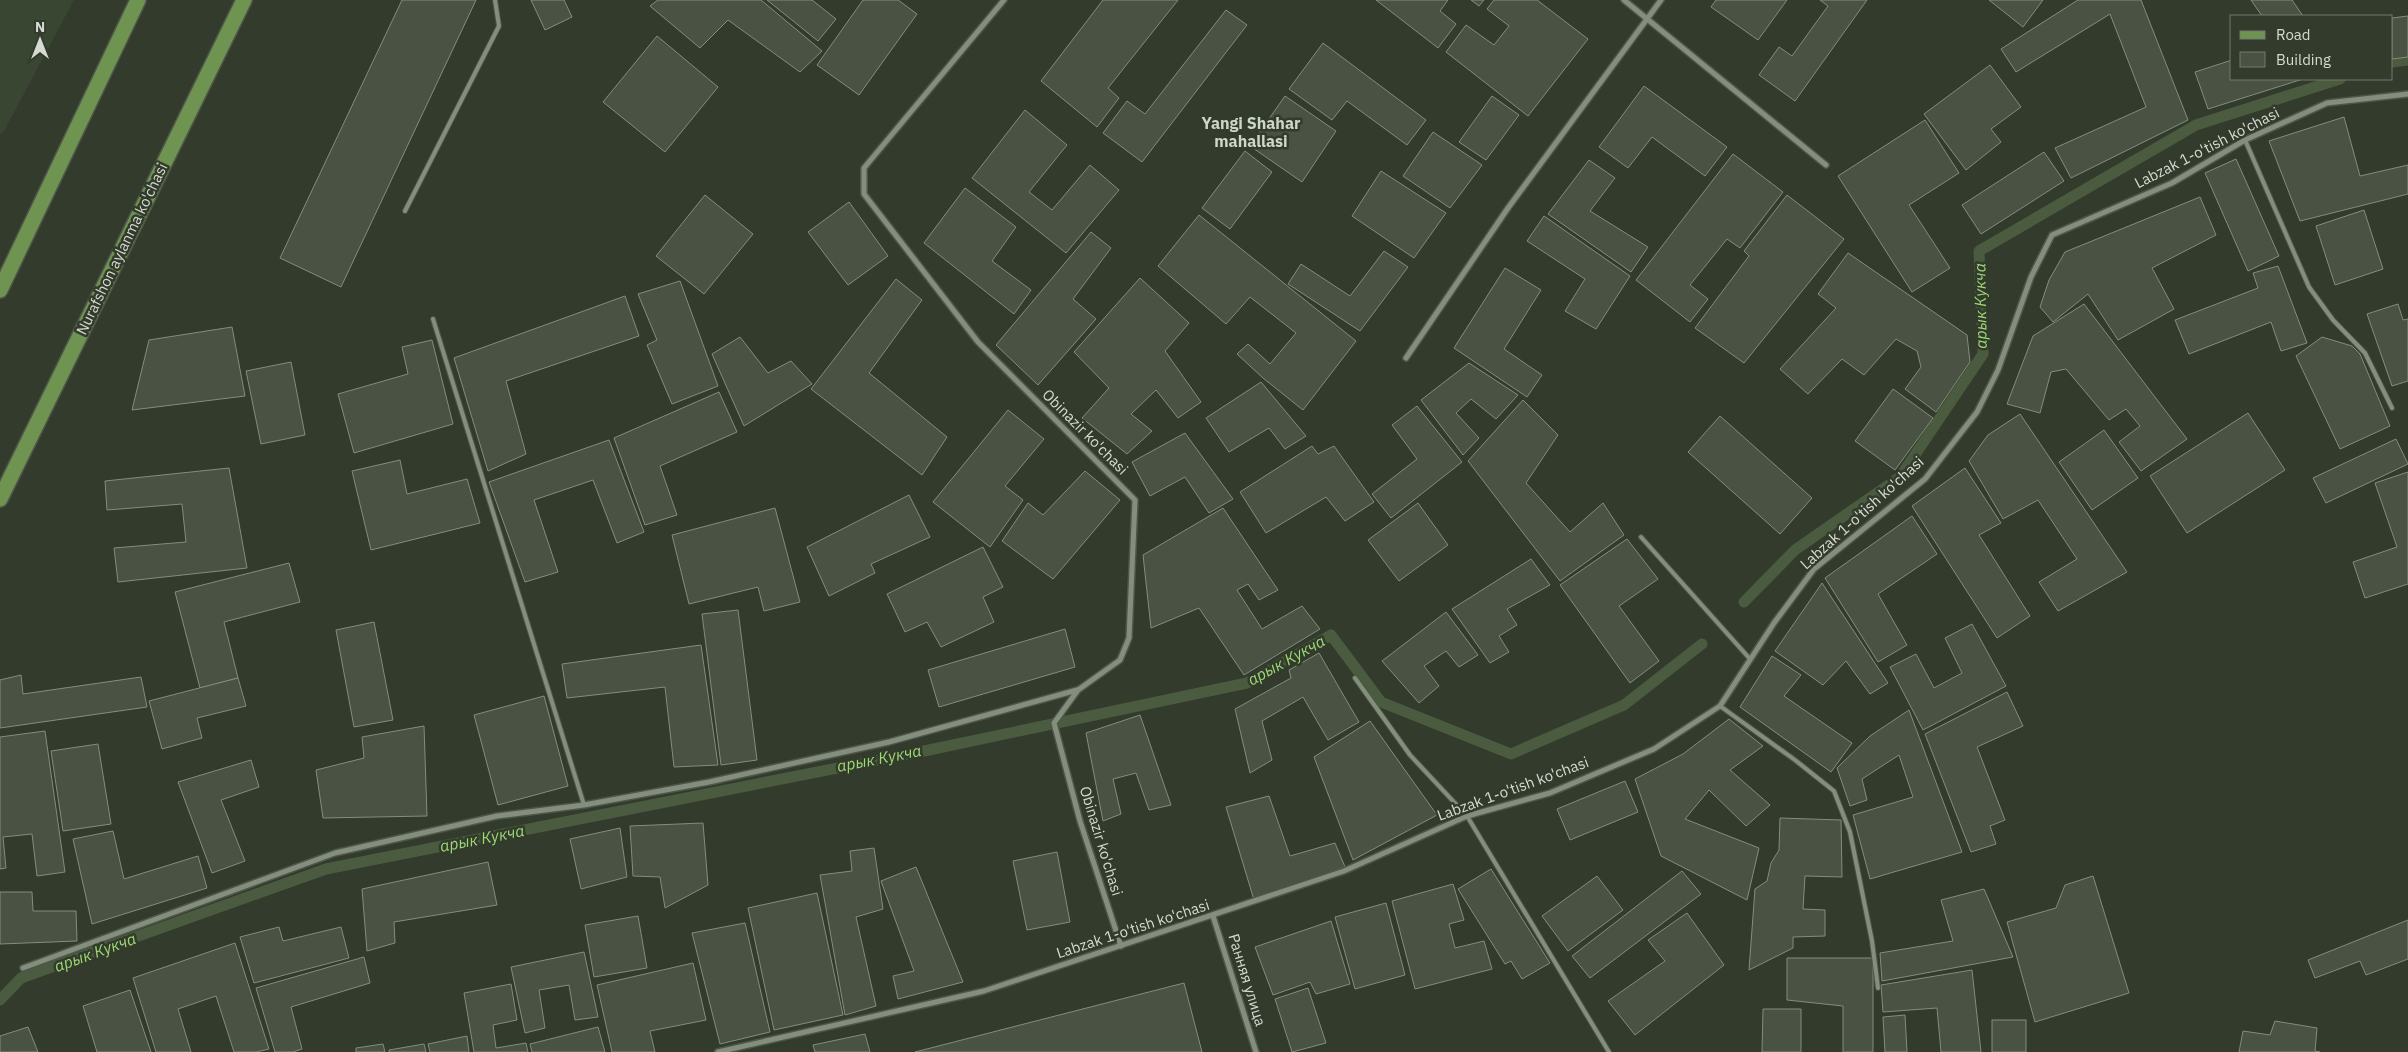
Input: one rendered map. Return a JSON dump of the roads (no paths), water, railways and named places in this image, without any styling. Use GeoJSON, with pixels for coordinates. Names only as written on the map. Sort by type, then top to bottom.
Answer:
{"type":"FeatureCollection","features":[{"type":"Feature","properties":{"kind":"main road"},"geometry":{"type":"LineString","coordinates":[[0,290],[138,0]]}},
{"type":"Feature","properties":{"kind":"main road","name":"Nurafshon aylanma ko'chasi"},"geometry":{"type":"LineString","coordinates":[[0,499],[244,0]]}},
{"type":"Feature","properties":{"kind":"street","name":"Obinazir ko'chasi"},"geometry":{"type":"LineString","coordinates":[[1004,0],[864,168],[864,194],[978,342],[1135,500],[1129,638],[1120,660],[1078,690],[1054,723],[1080,821],[1121,946]]}},
{"type":"Feature","properties":{"kind":"street"},"geometry":{"type":"LineString","coordinates":[[1624,0],[1826,165]]}},
{"type":"Feature","properties":{"kind":"street"},"geometry":{"type":"LineString","coordinates":[[1406,358],[1508,208],[1661,0]]}},
{"type":"Feature","properties":{"kind":"street","name":"Labzak 1-o'tish ko'chasi"},"geometry":{"type":"LineString","coordinates":[[718,1052],[984,991],[1344,871],[1467,816],[1550,793],[1654,749],[1720,706],[1750,659],[1814,569],[1925,479],[1977,412],[1998,370],[2031,277],[2052,236],[2172,183],[2245,140],[2326,103],[2408,94]]}},
{"type":"Feature","properties":{"kind":"street"},"geometry":{"type":"LineString","coordinates":[[22,968],[335,853],[497,816],[584,805],[709,782],[889,742],[1078,690]]}},
{"type":"Feature","properties":{"kind":"street","name":"Ранняя улица"},"geometry":{"type":"LineString","coordinates":[[1213,916],[1256,1052]]}},
{"type":"Feature","properties":{"kind":"lane"},"geometry":{"type":"LineString","coordinates":[[405,211],[499,26],[494,0]]}},
{"type":"Feature","properties":{"kind":"lane"},"geometry":{"type":"LineString","coordinates":[[2245,140],[2309,287],[2333,320],[2365,352],[2392,408]]}},
{"type":"Feature","properties":{"kind":"lane"},"geometry":{"type":"LineString","coordinates":[[433,319],[584,805]]}},
{"type":"Feature","properties":{"kind":"lane"},"geometry":{"type":"LineString","coordinates":[[1641,537],[1750,659]]}},
{"type":"Feature","properties":{"kind":"lane"},"geometry":{"type":"LineString","coordinates":[[1355,678],[1410,756],[1467,816],[1609,1052]]}},
{"type":"Feature","properties":{"kind":"lane"},"geometry":{"type":"LineString","coordinates":[[1720,706],[1795,760],[1834,791],[1850,832],[1872,942],[1878,988]]}},
{"type":"Feature","properties":{"kind":"waterway","name":"арык Кукча"},"geometry":{"type":"LineString","coordinates":[[2393,62],[2408,60]]}},
{"type":"Feature","properties":{"kind":"waterway","name":"арык Кукча"},"geometry":{"type":"LineString","coordinates":[[1744,602],[1795,550],[1900,477],[1983,354],[1979,251],[2196,125],[2337,80]]}},
{"type":"Feature","properties":{"kind":"waterway","name":"арык Кукча"},"geometry":{"type":"LineString","coordinates":[[0,1000],[21,978],[326,869],[929,750],[1247,683],[1331,635],[1381,702],[1511,754],[1624,705],[1702,644]]}},
{"type":"Feature","properties":{"kind":"district","name":"Yangi Shahar mahallasi"},"geometry":{"type":"Point","coordinates":[1251,132]}}]}
